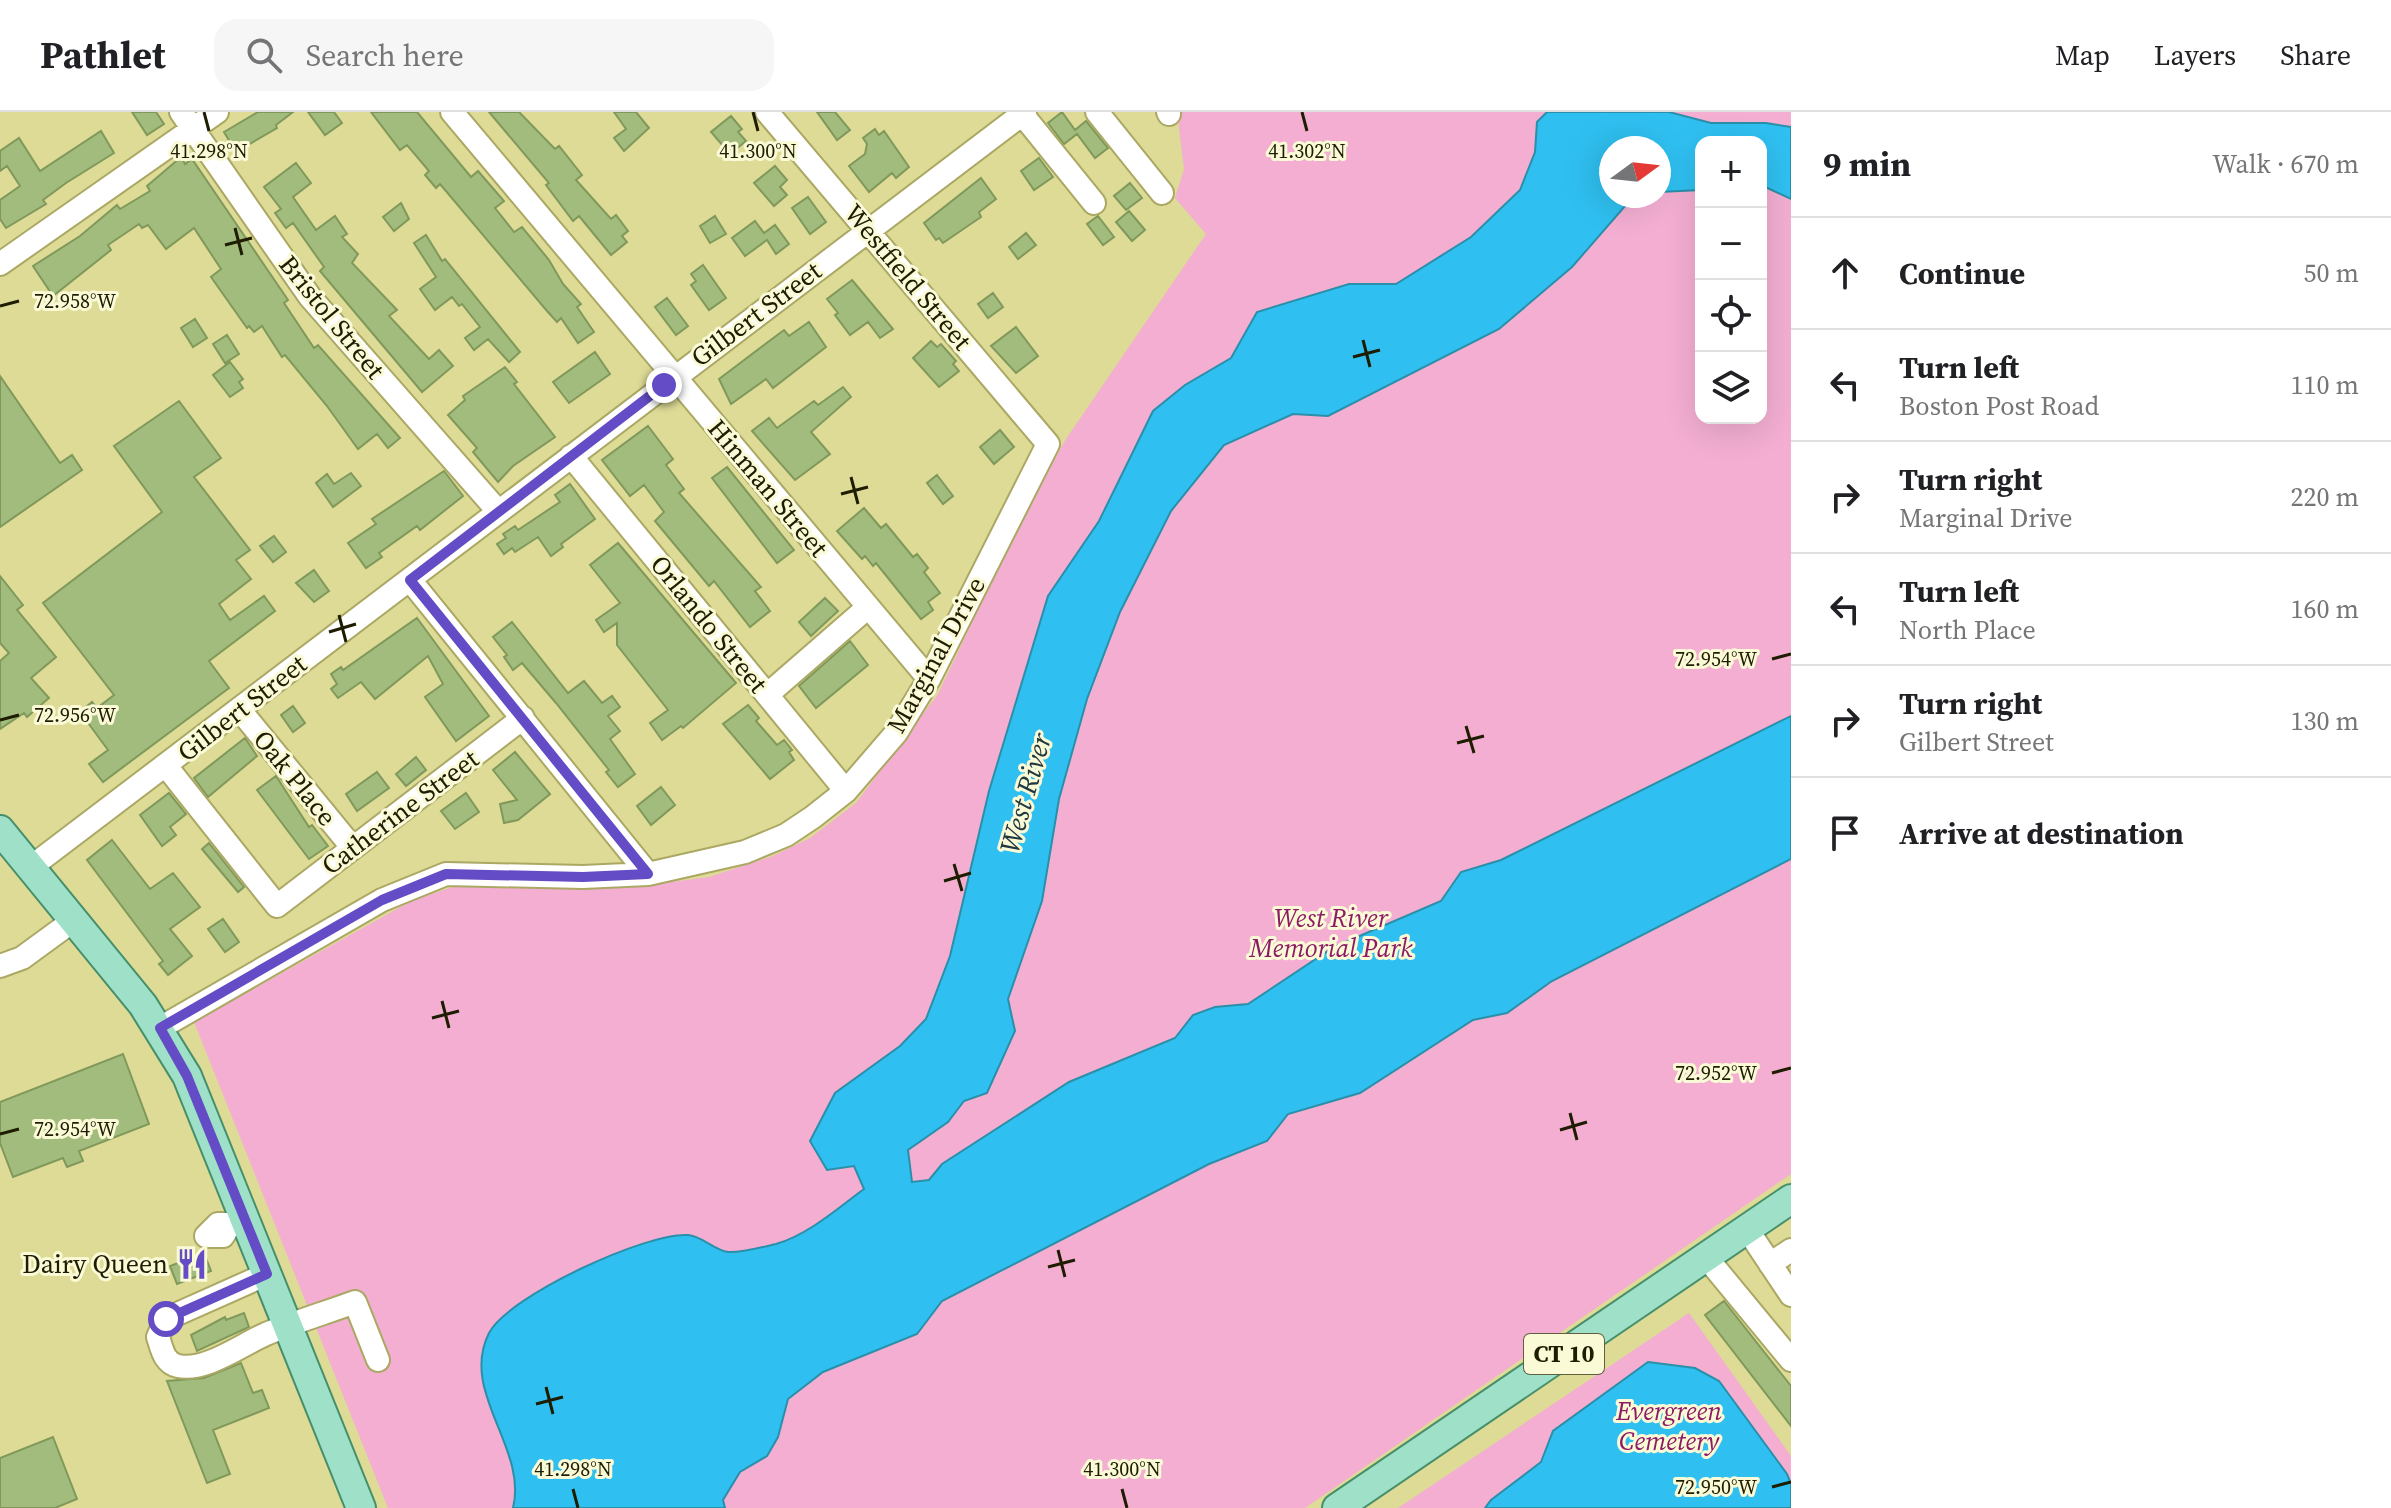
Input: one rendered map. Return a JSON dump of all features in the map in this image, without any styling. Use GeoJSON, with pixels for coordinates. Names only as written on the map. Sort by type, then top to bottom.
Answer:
{"type":"FeatureCollection","features":[{"type":"Feature","properties":{"kind":"main road"},"geometry":{"type":"LineString","coordinates":[[0,830],[160,1028],[187,1076],[238,1225],[267,1274],[361,1508]]}},
{"type":"Feature","properties":{"kind":"main road","name":"CT 10"},"geometry":{"type":"LineString","coordinates":[[1337,1508],[1791,1199]]}},
{"type":"Feature","properties":{"kind":"street"},"geometry":{"type":"LineString","coordinates":[[0,264],[187,121],[217,112]]}},
{"type":"Feature","properties":{"kind":"street","name":"Hinman Street"},"geometry":{"type":"LineString","coordinates":[[452,112],[929,679]]}},
{"type":"Feature","properties":{"kind":"street","name":"Westfield Street"},"geometry":{"type":"LineString","coordinates":[[767,112],[1048,444]]}},
{"type":"Feature","properties":{"kind":"street"},"geometry":{"type":"LineString","coordinates":[[1097,112],[1162,193]]}},
{"type":"Feature","properties":{"kind":"street"},"geometry":{"type":"LineString","coordinates":[[1024,113],[1094,203]]}},
{"type":"Feature","properties":{"kind":"street","name":"Gilbert Street"},"geometry":{"type":"LineString","coordinates":[[31,867],[1024,113]]}},
{"type":"Feature","properties":{"kind":"street","name":"Bristol Street"},"geometry":{"type":"LineString","coordinates":[[187,121],[310,297],[498,511]]}},
{"type":"Feature","properties":{"kind":"street","name":"Marginal Drive"},"geometry":{"type":"LineString","coordinates":[[160,1028],[382,900],[446,874],[583,877],[648,874],[745,852],[786,835],[846,791],[896,733],[929,679],[1048,444]]}},
{"type":"Feature","properties":{"kind":"street","name":"Orlando Street"},"geometry":{"type":"LineString","coordinates":[[571,456],[846,791]]}},
{"type":"Feature","properties":{"kind":"street"},"geometry":{"type":"LineString","coordinates":[[410,580],[648,874]]}},
{"type":"Feature","properties":{"kind":"street"},"geometry":{"type":"LineString","coordinates":[[767,695],[867,608]]}},
{"type":"Feature","properties":{"kind":"street","name":"Oak Place"},"geometry":{"type":"LineString","coordinates":[[239,709],[352,847]]}},
{"type":"Feature","properties":{"kind":"street","name":"Catherine Street"},"geometry":{"type":"LineString","coordinates":[[166,766],[277,906],[523,718]]}},
{"type":"Feature","properties":{"kind":"street"},"geometry":{"type":"LineString","coordinates":[[0,966],[22,958],[74,920]]}},
{"type":"Feature","properties":{"kind":"street"},"geometry":{"type":"LineString","coordinates":[[1747,1229],[1791,1295]]}},
{"type":"Feature","properties":{"kind":"street"},"geometry":{"type":"LineString","coordinates":[[1770,1264],[1791,1250]]}},
{"type":"Feature","properties":{"kind":"street"},"geometry":{"type":"LineString","coordinates":[[1706,1257],[1791,1360]]}},
{"type":"Feature","properties":{"kind":"street"},"geometry":{"type":"LineString","coordinates":[[267,1274],[166,1319],[158,1337],[166,1360],[174,1366],[186,1367],[355,1302],[378,1360]]}},
{"type":"Feature","properties":{"kind":"green space","name":"West River Memorial Park"},"geometry":{"type":"Polygon","coordinates":[[[1177,112],[1791,112],[1791,1174],[1305,1508],[388,1508],[194,1022],[413,900],[456,886],[656,884],[709,877],[773,856],[810,838],[856,803],[938,694],[1028,505],[1066,439],[1206,234],[1175,198],[1184,169],[1177,112]]]}},
{"type":"Feature","properties":{"kind":"green space","name":"Evergreen Cemetery"},"geometry":{"type":"Polygon","coordinates":[[[1689,1313],[1791,1456],[1791,1508],[1398,1508],[1689,1313]]]}},
{"type":"Feature","properties":{"kind":"water","name":"West River"},"geometry":{"type":"Polygon","coordinates":[[[1547,112],[1669,112],[1711,123],[1766,123],[1791,127],[1791,199],[1767,188],[1767,136],[1695,136],[1695,190],[1671,191],[1671,136],[1599,136],[1599,208],[1623,208],[1572,267],[1499,329],[1328,416],[1293,414],[1224,445],[1171,511],[1120,612],[1087,699],[1059,799],[1042,901],[1008,999],[1015,1031],[987,1093],[964,1101],[948,1122],[908,1150],[912,1182],[929,1180],[942,1164],[1069,1082],[1175,1038],[1193,1015],[1215,1007],[1248,1004],[1334,947],[1441,901],[1461,872],[1501,860],[1791,716],[1791,859],[1552,981],[1507,1013],[1473,1020],[1360,1093],[1288,1114],[1267,1141],[1209,1164],[942,1301],[917,1334],[823,1372],[788,1399],[778,1437],[767,1456],[740,1472],[723,1500],[725,1508],[513,1508],[515,1486],[511,1464],[482,1377],[482,1355],[489,1333],[501,1318],[522,1302],[580,1269],[642,1244],[688,1235],[728,1252],[788,1240],[811,1228],[864,1189],[854,1166],[827,1170],[810,1141],[835,1093],[900,1046],[926,1019],[950,956],[989,791],[1048,596],[1099,521],[1153,411],[1185,385],[1231,358],[1257,312],[1349,284],[1396,284],[1471,237],[1520,190],[1535,152],[1537,122],[1547,112]]]}},
{"type":"Feature","properties":{"kind":"water","name":"Evergreen Cemetery"},"geometry":{"type":"Polygon","coordinates":[[[1648,1362],[1695,1368],[1719,1381],[1787,1474],[1791,1484],[1791,1508],[1485,1508],[1541,1462],[1553,1431],[1648,1362]]]}},
{"type":"Feature","properties":{"kind":"building"},"geometry":{"type":"Polygon","coordinates":[[[132,112],[156,112],[164,124],[147,135],[132,112]]]}},
{"type":"Feature","properties":{"kind":"building"},"geometry":{"type":"Polygon","coordinates":[[[258,112],[293,112],[276,125],[277,128],[236,152],[224,132],[258,112]]]}},
{"type":"Feature","properties":{"kind":"building"},"geometry":{"type":"Polygon","coordinates":[[[308,112],[334,112],[342,123],[325,135],[308,112]]]}},
{"type":"Feature","properties":{"kind":"building"},"geometry":{"type":"Polygon","coordinates":[[[371,112],[417,112],[471,177],[478,171],[504,201],[495,208],[514,232],[522,227],[549,260],[563,284],[581,304],[577,307],[594,332],[578,343],[561,318],[557,322],[547,311],[440,184],[436,188],[425,175],[429,171],[407,145],[400,150],[371,112]]]}},
{"type":"Feature","properties":{"kind":"building"},"geometry":{"type":"Polygon","coordinates":[[[489,112],[519,112],[555,149],[559,146],[582,175],[576,180],[611,219],[616,215],[628,231],[622,236],[627,242],[611,255],[579,216],[573,221],[546,185],[549,183],[489,112]]]}},
{"type":"Feature","properties":{"kind":"building"},"geometry":{"type":"Polygon","coordinates":[[[614,112],[636,112],[649,128],[624,151],[614,138],[626,129],[614,112]]]}},
{"type":"Feature","properties":{"kind":"building"},"geometry":{"type":"Polygon","coordinates":[[[817,112],[835,112],[850,130],[837,140],[817,112]]]}},
{"type":"Feature","properties":{"kind":"building"},"geometry":{"type":"Polygon","coordinates":[[[1062,112],[1075,130],[1086,121],[1108,148],[1095,158],[1077,134],[1064,144],[1048,123],[1062,112]]]}},
{"type":"Feature","properties":{"kind":"building"},"geometry":{"type":"Polygon","coordinates":[[[731,116],[742,129],[738,132],[746,141],[730,154],[711,132],[731,116]]]}},
{"type":"Feature","properties":{"kind":"building"},"geometry":{"type":"Polygon","coordinates":[[[875,129],[879,135],[884,131],[909,167],[896,178],[892,173],[869,192],[849,166],[865,154],[867,144],[863,138],[875,129]]]}},
{"type":"Feature","properties":{"kind":"building"},"geometry":{"type":"Polygon","coordinates":[[[101,131],[114,153],[43,200],[46,204],[6,228],[0,219],[0,200],[20,186],[7,166],[0,171],[0,151],[19,138],[40,171],[101,131]]]}},
{"type":"Feature","properties":{"kind":"building"},"geometry":{"type":"Polygon","coordinates":[[[181,157],[185,164],[192,159],[288,300],[284,303],[314,348],[318,345],[400,438],[388,448],[377,434],[358,449],[285,355],[282,357],[262,326],[254,332],[249,326],[247,328],[211,277],[221,269],[194,228],[166,249],[148,225],[142,228],[139,224],[108,245],[111,250],[53,296],[33,266],[80,236],[117,205],[120,209],[150,191],[147,186],[181,157]]]}},
{"type":"Feature","properties":{"kind":"building"},"geometry":{"type":"Polygon","coordinates":[[[1039,158],[1053,177],[1034,190],[1021,171],[1039,158]]]}},
{"type":"Feature","properties":{"kind":"building"},"geometry":{"type":"Polygon","coordinates":[[[296,163],[311,183],[293,197],[316,230],[335,216],[347,234],[342,237],[358,254],[352,263],[397,310],[389,316],[429,359],[439,350],[453,366],[422,392],[320,271],[324,267],[293,223],[286,228],[275,213],[281,209],[264,187],[296,163]]]}},
{"type":"Feature","properties":{"kind":"building"},"geometry":{"type":"Polygon","coordinates":[[[775,166],[787,180],[780,187],[787,195],[774,206],[754,183],[775,166]]]}},
{"type":"Feature","properties":{"kind":"building"},"geometry":{"type":"Polygon","coordinates":[[[981,178],[996,199],[979,212],[981,217],[943,243],[939,238],[936,240],[924,223],[981,178]]]}},
{"type":"Feature","properties":{"kind":"building"},"geometry":{"type":"Polygon","coordinates":[[[1130,183],[1142,198],[1126,210],[1114,196],[1130,183]]]}},
{"type":"Feature","properties":{"kind":"building"},"geometry":{"type":"Polygon","coordinates":[[[808,197],[826,222],[810,234],[792,208],[808,197]]]}},
{"type":"Feature","properties":{"kind":"building"},"geometry":{"type":"Polygon","coordinates":[[[401,203],[409,219],[394,231],[383,217],[401,203]]]}},
{"type":"Feature","properties":{"kind":"building"},"geometry":{"type":"Polygon","coordinates":[[[1129,211],[1145,230],[1132,241],[1116,222],[1129,211]]]}},
{"type":"Feature","properties":{"kind":"building"},"geometry":{"type":"Polygon","coordinates":[[[715,216],[726,234],[710,243],[700,226],[715,216]]]}},
{"type":"Feature","properties":{"kind":"building"},"geometry":{"type":"Polygon","coordinates":[[[1098,216],[1114,237],[1103,245],[1087,224],[1098,216]]]}},
{"type":"Feature","properties":{"kind":"building"},"geometry":{"type":"Polygon","coordinates":[[[755,221],[764,233],[775,225],[789,244],[776,254],[767,240],[745,256],[732,238],[755,221]]]}},
{"type":"Feature","properties":{"kind":"building"},"geometry":{"type":"Polygon","coordinates":[[[1026,233],[1036,245],[1018,259],[1009,247],[1026,233]]]}},
{"type":"Feature","properties":{"kind":"building"},"geometry":{"type":"Polygon","coordinates":[[[426,235],[442,261],[445,259],[520,352],[509,362],[488,339],[474,350],[465,338],[480,327],[462,304],[459,306],[452,297],[435,310],[420,289],[436,277],[414,243],[426,235]]]}},
{"type":"Feature","properties":{"kind":"building"},"geometry":{"type":"Polygon","coordinates":[[[703,265],[726,298],[709,310],[691,285],[696,281],[691,274],[703,265]]]}},
{"type":"Feature","properties":{"kind":"building"},"geometry":{"type":"Polygon","coordinates":[[[852,280],[893,329],[880,338],[868,322],[850,335],[827,299],[852,280]]]}},
{"type":"Feature","properties":{"kind":"building"},"geometry":{"type":"Polygon","coordinates":[[[993,293],[1003,307],[988,318],[978,304],[993,293]]]}},
{"type":"Feature","properties":{"kind":"building"},"geometry":{"type":"Polygon","coordinates":[[[667,298],[688,326],[676,335],[655,307],[667,298]]]}},
{"type":"Feature","properties":{"kind":"building"},"geometry":{"type":"Polygon","coordinates":[[[195,319],[207,338],[193,347],[181,328],[195,319]]]}},
{"type":"Feature","properties":{"kind":"building"},"geometry":{"type":"Polygon","coordinates":[[[809,322],[826,347],[773,388],[766,379],[731,404],[719,379],[784,330],[789,336],[809,322]]]}},
{"type":"Feature","properties":{"kind":"building"},"geometry":{"type":"Polygon","coordinates":[[[1016,327],[1038,356],[1016,373],[991,346],[1016,327]]]}},
{"type":"Feature","properties":{"kind":"building"},"geometry":{"type":"Polygon","coordinates":[[[227,335],[239,354],[225,363],[213,344],[227,335]]]}},
{"type":"Feature","properties":{"kind":"building"},"geometry":{"type":"Polygon","coordinates":[[[931,341],[937,347],[941,344],[956,361],[953,364],[959,371],[939,387],[913,358],[931,341]]]}},
{"type":"Feature","properties":{"kind":"building"},"geometry":{"type":"Polygon","coordinates":[[[595,352],[610,374],[569,403],[553,382],[595,352]]]}},
{"type":"Feature","properties":{"kind":"building"},"geometry":{"type":"Polygon","coordinates":[[[230,362],[243,379],[239,382],[243,388],[230,397],[213,375],[230,362]]]}},
{"type":"Feature","properties":{"kind":"building"},"geometry":{"type":"Polygon","coordinates":[[[505,367],[517,382],[514,384],[555,437],[513,466],[498,482],[473,452],[477,448],[448,415],[465,400],[463,396],[505,367]]]}},
{"type":"Feature","properties":{"kind":"building"},"geometry":{"type":"Polygon","coordinates":[[[0,376],[60,463],[72,455],[82,470],[0,527],[0,376]]]}},
{"type":"Feature","properties":{"kind":"building"},"geometry":{"type":"Polygon","coordinates":[[[843,387],[851,397],[811,432],[830,454],[795,480],[752,431],[769,418],[777,428],[814,401],[818,405],[843,387]]]}},
{"type":"Feature","properties":{"kind":"building"},"geometry":{"type":"Polygon","coordinates":[[[179,401],[221,458],[194,477],[250,550],[236,560],[251,579],[219,604],[230,620],[264,596],[275,611],[209,661],[229,688],[103,782],[89,764],[108,750],[80,712],[92,702],[97,708],[114,695],[43,603],[162,512],[114,446],[179,401]]]}},
{"type":"Feature","properties":{"kind":"building"},"geometry":{"type":"Polygon","coordinates":[[[648,426],[673,459],[666,465],[684,489],[679,493],[761,587],[755,591],[770,611],[750,627],[714,581],[709,586],[655,521],[664,512],[644,485],[630,496],[602,460],[648,426]]]}},
{"type":"Feature","properties":{"kind":"building"},"geometry":{"type":"Polygon","coordinates":[[[1000,430],[1014,447],[994,464],[980,447],[1000,430]]]}},
{"type":"Feature","properties":{"kind":"building"},"geometry":{"type":"Polygon","coordinates":[[[727,467],[794,550],[777,563],[712,478],[727,467]]]}},
{"type":"Feature","properties":{"kind":"building"},"geometry":{"type":"Polygon","coordinates":[[[444,471],[463,496],[420,530],[417,526],[379,553],[382,557],[366,568],[348,543],[376,524],[372,519],[444,471]]]}},
{"type":"Feature","properties":{"kind":"building"},"geometry":{"type":"Polygon","coordinates":[[[351,473],[361,486],[333,507],[316,483],[327,474],[334,484],[351,473]]]}},
{"type":"Feature","properties":{"kind":"building"},"geometry":{"type":"Polygon","coordinates":[[[937,475],[953,496],[943,504],[927,483],[937,475]]]}},
{"type":"Feature","properties":{"kind":"building"},"geometry":{"type":"Polygon","coordinates":[[[570,484],[595,519],[561,544],[563,547],[551,556],[538,537],[515,552],[512,548],[504,554],[497,544],[506,538],[503,534],[515,526],[518,530],[560,502],[555,495],[570,484]]]}},
{"type":"Feature","properties":{"kind":"building"},"geometry":{"type":"Polygon","coordinates":[[[864,508],[881,528],[886,524],[913,557],[917,554],[928,568],[924,572],[940,593],[928,602],[933,610],[921,619],[876,563],[873,566],[865,556],[862,559],[837,531],[864,508]]]}},
{"type":"Feature","properties":{"kind":"building"},"geometry":{"type":"Polygon","coordinates":[[[274,536],[286,552],[273,562],[260,546],[274,536]]]}},
{"type":"Feature","properties":{"kind":"building"},"geometry":{"type":"Polygon","coordinates":[[[618,543],[736,683],[683,728],[681,726],[662,740],[650,723],[668,710],[617,645],[617,623],[604,632],[596,620],[620,603],[590,565],[618,543]]]}},
{"type":"Feature","properties":{"kind":"building"},"geometry":{"type":"Polygon","coordinates":[[[314,570],[329,591],[314,602],[296,583],[314,570]]]}},
{"type":"Feature","properties":{"kind":"building"},"geometry":{"type":"Polygon","coordinates":[[[0,576],[23,605],[17,610],[56,657],[31,678],[49,698],[27,717],[24,713],[0,729],[0,661],[9,653],[0,643],[0,576]]]}},
{"type":"Feature","properties":{"kind":"building"},"geometry":{"type":"Polygon","coordinates":[[[825,598],[838,611],[811,636],[799,622],[825,598]]]}},
{"type":"Feature","properties":{"kind":"building"},"geometry":{"type":"Polygon","coordinates":[[[417,618],[489,716],[456,741],[425,697],[443,684],[428,656],[375,699],[361,682],[338,698],[331,689],[337,684],[331,674],[341,667],[343,670],[417,618]]]}},
{"type":"Feature","properties":{"kind":"building"},"geometry":{"type":"Polygon","coordinates":[[[512,622],[568,693],[584,681],[602,703],[612,696],[620,707],[608,716],[620,731],[610,739],[635,774],[618,787],[606,772],[609,770],[522,663],[513,670],[504,657],[507,655],[493,637],[512,622]]]}},
{"type":"Feature","properties":{"kind":"building"},"geometry":{"type":"Polygon","coordinates":[[[850,641],[868,665],[816,708],[799,686],[850,641]]]}},
{"type":"Feature","properties":{"kind":"building"},"geometry":{"type":"Polygon","coordinates":[[[748,705],[759,718],[756,721],[777,745],[784,740],[792,750],[789,752],[794,760],[770,779],[723,724],[748,705]]]}},
{"type":"Feature","properties":{"kind":"building"},"geometry":{"type":"Polygon","coordinates":[[[293,706],[305,723],[293,732],[281,715],[293,706]]]}},
{"type":"Feature","properties":{"kind":"building"},"geometry":{"type":"Polygon","coordinates":[[[245,738],[257,756],[208,797],[194,778],[245,738]]]}},
{"type":"Feature","properties":{"kind":"building"},"geometry":{"type":"Polygon","coordinates":[[[515,752],[550,794],[518,820],[504,823],[500,804],[517,800],[493,770],[515,752]]]}},
{"type":"Feature","properties":{"kind":"building"},"geometry":{"type":"Polygon","coordinates":[[[416,757],[426,770],[406,786],[396,774],[416,757]]]}},
{"type":"Feature","properties":{"kind":"building"},"geometry":{"type":"Polygon","coordinates":[[[377,772],[389,788],[357,811],[346,794],[377,772]]]}},
{"type":"Feature","properties":{"kind":"building"},"geometry":{"type":"Polygon","coordinates":[[[276,776],[309,827],[312,825],[328,846],[309,859],[257,790],[276,776]]]}},
{"type":"Feature","properties":{"kind":"building"},"geometry":{"type":"Polygon","coordinates":[[[661,787],[675,805],[651,825],[637,806],[661,787]]]}},
{"type":"Feature","properties":{"kind":"building"},"geometry":{"type":"Polygon","coordinates":[[[169,793],[186,814],[170,827],[176,835],[162,846],[140,815],[169,793]]]}},
{"type":"Feature","properties":{"kind":"building"},"geometry":{"type":"Polygon","coordinates":[[[466,793],[479,812],[455,829],[441,811],[466,793]]]}},
{"type":"Feature","properties":{"kind":"building"},"geometry":{"type":"Polygon","coordinates":[[[112,840],[150,889],[173,873],[200,907],[170,929],[192,956],[168,975],[159,964],[163,961],[87,860],[112,840]]]}},
{"type":"Feature","properties":{"kind":"building"},"geometry":{"type":"Polygon","coordinates":[[[209,843],[244,887],[238,892],[202,849],[209,843]]]}},
{"type":"Feature","properties":{"kind":"building"},"geometry":{"type":"Polygon","coordinates":[[[223,919],[239,942],[225,952],[208,929],[223,919]]]}},
{"type":"Feature","properties":{"kind":"building"},"geometry":{"type":"Polygon","coordinates":[[[123,1054],[149,1124],[79,1151],[83,1161],[67,1167],[63,1158],[13,1177],[0,1143],[0,1102],[123,1054]]]}},
{"type":"Feature","properties":{"kind":"building"},"geometry":{"type":"Polygon","coordinates":[[[204,1253],[211,1271],[177,1284],[170,1266],[204,1253]]]}},
{"type":"Feature","properties":{"kind":"building"},"geometry":{"type":"Polygon","coordinates":[[[1724,1301],[1791,1386],[1791,1426],[1705,1315],[1724,1301]]]}},
{"type":"Feature","properties":{"kind":"building"},"geometry":{"type":"Polygon","coordinates":[[[244,1313],[249,1327],[197,1351],[191,1335],[225,1317],[226,1320],[244,1313]]]}},
{"type":"Feature","properties":{"kind":"building"},"geometry":{"type":"Polygon","coordinates":[[[241,1363],[253,1393],[262,1390],[269,1408],[213,1430],[230,1474],[207,1483],[167,1381],[204,1378],[241,1363]]]}},
{"type":"Feature","properties":{"kind":"building"},"geometry":{"type":"Polygon","coordinates":[[[53,1437],[77,1499],[55,1508],[0,1508],[0,1458],[53,1437]]]}},
{"type":"Feature","properties":{"kind":"place","name":"Dairy Queen"},"geometry":{"type":"Point","coordinates":[192,1264]}},
{"type":"Feature","properties":{"kind":"route"},"geometry":{"type":"LineString","coordinates":[[166,1319],[267,1274],[187,1076],[160,1028],[382,900],[446,874],[475,872],[583,877],[648,874],[410,580],[664,385]]}}]}
